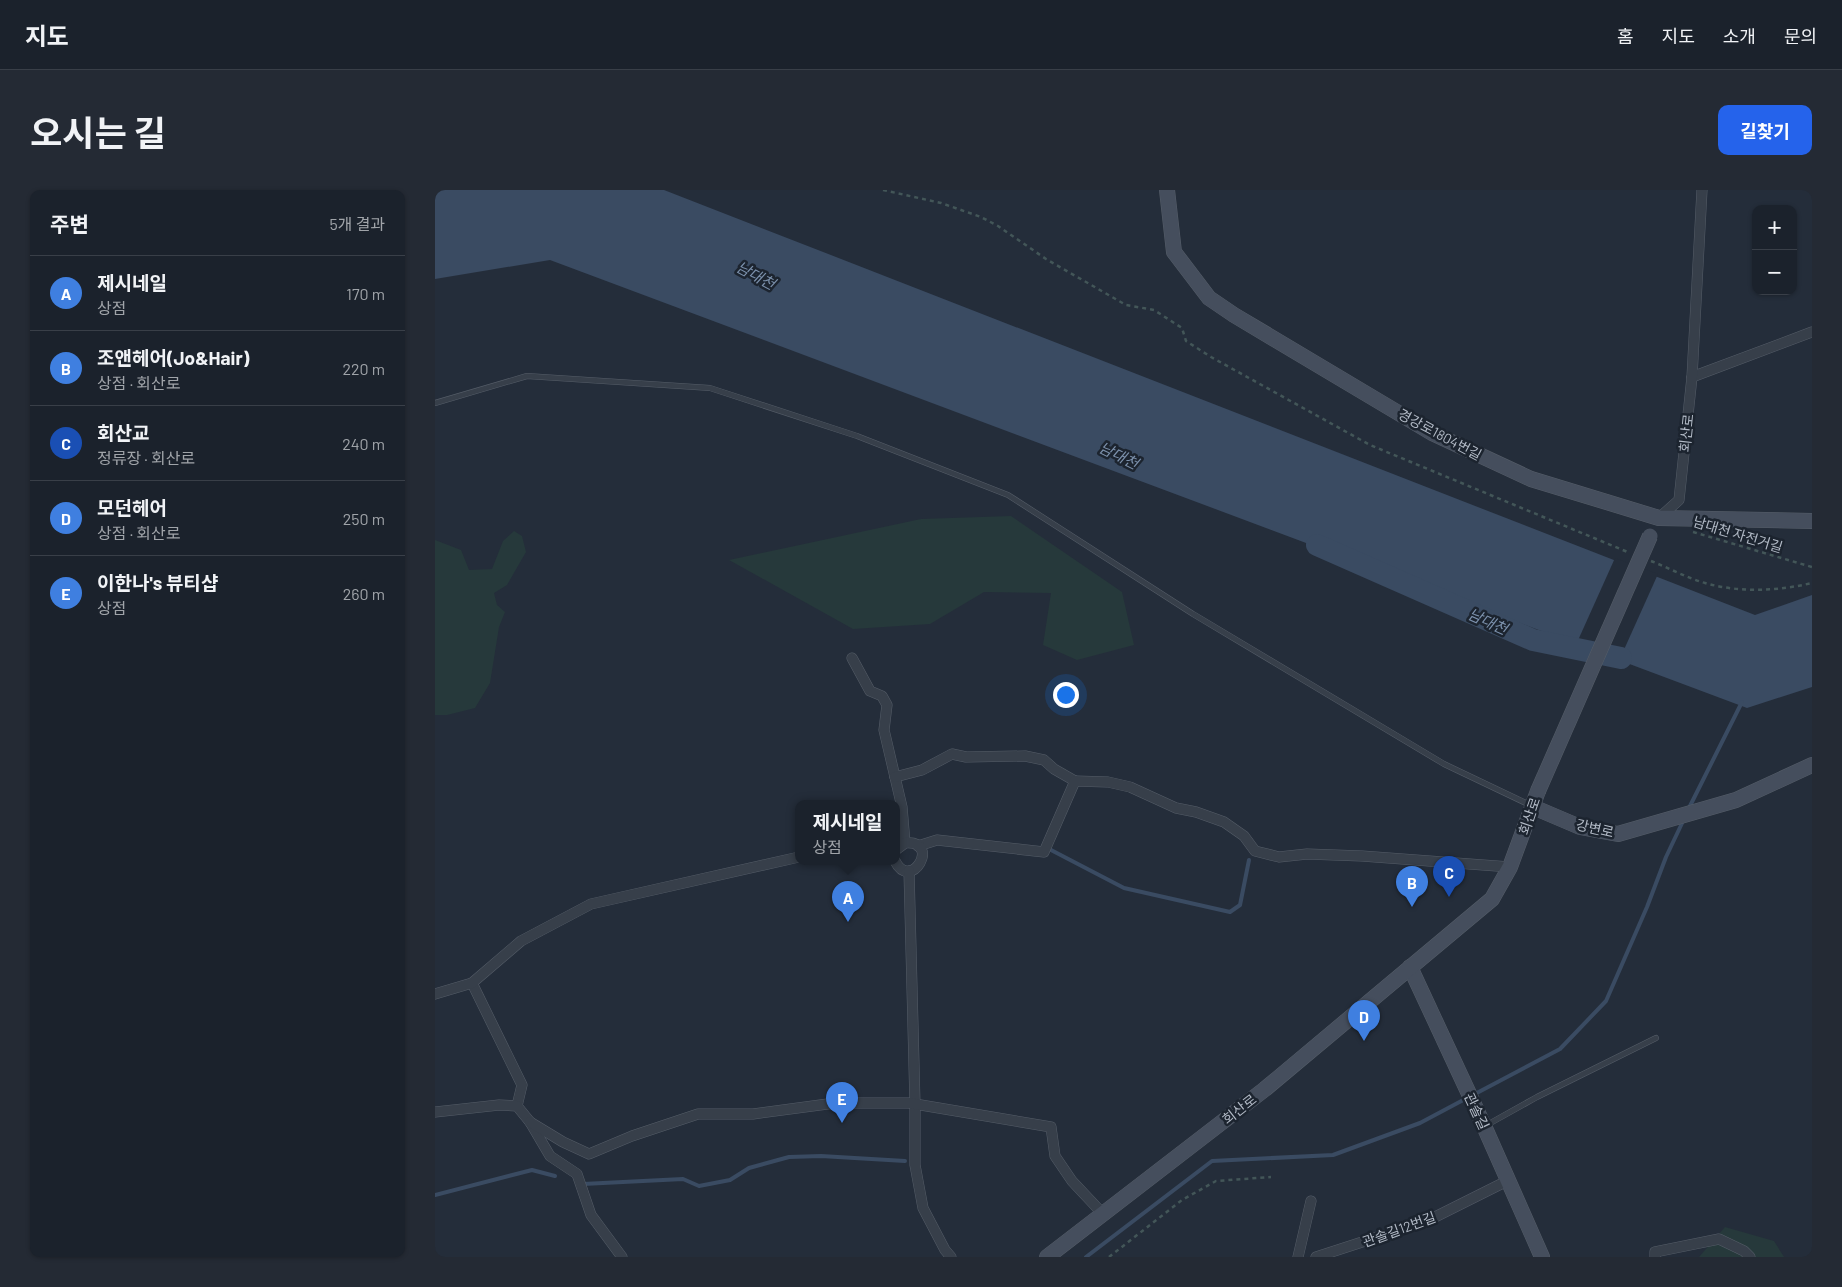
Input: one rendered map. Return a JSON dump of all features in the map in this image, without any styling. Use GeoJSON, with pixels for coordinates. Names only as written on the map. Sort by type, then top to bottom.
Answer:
{"type":"FeatureCollection","features":[{"type":"Feature","properties":{"kind":"street","name":"경강로1804번길"},"geometry":{"type":"LineString","coordinates":[[1167,190],[1174,252],[1209,298],[1234,315],[1432,433],[1531,479],[1659,518],[1812,521]]}},
{"type":"Feature","properties":{"kind":"street","name":"회산로"},"geometry":{"type":"LineString","coordinates":[[1047,1257],[1265,1089],[1492,899],[1511,868],[1538,791],[1659,518],[1679,500],[1692,377],[1702,190]]}},
{"type":"Feature","properties":{"kind":"street"},"geometry":{"type":"LineString","coordinates":[[1692,377],[1812,332]]}},
{"type":"Feature","properties":{"kind":"street"},"geometry":{"type":"LineString","coordinates":[[852,658],[870,691],[882,696],[887,705],[884,730],[902,806],[900,833]]}},
{"type":"Feature","properties":{"kind":"street"},"geometry":{"type":"LineString","coordinates":[[895,778],[922,770],[952,754],[966,757],[1025,756],[1044,760],[1054,769],[1075,781],[1108,782],[1130,787],[1176,808],[1224,822],[1244,836],[1255,850],[1279,857],[1307,854],[1362,856],[1511,868]]}},
{"type":"Feature","properties":{"kind":"street","name":"강변로"},"geometry":{"type":"LineString","coordinates":[[1533,807],[1579,827],[1618,834],[1736,800],[1812,765]]}},
{"type":"Feature","properties":{"kind":"street"},"geometry":{"type":"LineString","coordinates":[[900,847],[909,843],[918,846],[937,840],[1043,852],[1075,781]]}},
{"type":"Feature","properties":{"kind":"street"},"geometry":{"type":"LineString","coordinates":[[898,865],[900,868],[913,870],[921,864],[923,855],[918,846]]}},
{"type":"Feature","properties":{"kind":"street"},"geometry":{"type":"LineString","coordinates":[[435,994],[472,983],[521,941],[591,904],[795,858]]}},
{"type":"Feature","properties":{"kind":"street"},"geometry":{"type":"LineString","coordinates":[[909,870],[915,1165],[923,1208],[945,1250],[951,1257]]}},
{"type":"Feature","properties":{"kind":"street","name":"관솔길"},"geometry":{"type":"LineString","coordinates":[[1410,967],[1467,1088],[1542,1257]]}},
{"type":"Feature","properties":{"kind":"street"},"geometry":{"type":"LineString","coordinates":[[472,983],[522,1085],[517,1106]]}},
{"type":"Feature","properties":{"kind":"street"},"geometry":{"type":"LineString","coordinates":[[530,1122],[563,1142],[589,1154],[632,1136],[698,1114],[753,1114],[835,1103],[915,1104],[1051,1127],[1055,1156],[1073,1182],[1103,1214]]}},
{"type":"Feature","properties":{"kind":"street"},"geometry":{"type":"LineString","coordinates":[[435,1112],[499,1105],[517,1106],[530,1122],[550,1156],[577,1174],[591,1215],[622,1257]]}},
{"type":"Feature","properties":{"kind":"street","name":"관솔길12번길"},"geometry":{"type":"LineString","coordinates":[[1316,1257],[1427,1221],[1507,1181]]}},
{"type":"Feature","properties":{"kind":"street"},"geometry":{"type":"LineString","coordinates":[[1298,1257],[1311,1201]]}},
{"type":"Feature","properties":{"kind":"street"},"geometry":{"type":"LineString","coordinates":[[1655,1257],[1655,1252],[1719,1239],[1744,1251],[1750,1257]]}},
{"type":"Feature","properties":{"kind":"lane"},"geometry":{"type":"LineString","coordinates":[[435,403],[527,376],[710,388],[857,436],[1008,495],[1193,614],[1444,764],[1533,807]]}},
{"type":"Feature","properties":{"kind":"lane"},"geometry":{"type":"LineString","coordinates":[[1484,1126],[1656,1038]]}},
{"type":"Feature","properties":{"kind":"path"},"geometry":{"type":"LineString","coordinates":[[883,190],[941,203],[981,217],[998,226],[1046,259],[1126,305],[1155,310],[1182,328],[1186,341],[1211,357],[1370,445],[1630,553]]}},
{"type":"Feature","properties":{"kind":"path","name":"남대천 자전거길"},"geometry":{"type":"LineString","coordinates":[[1686,530],[1812,566]]}},
{"type":"Feature","properties":{"kind":"path"},"geometry":{"type":"LineString","coordinates":[[1648,560],[1705,583],[1733,588],[1785,589],[1812,583]]}},
{"type":"Feature","properties":{"kind":"path"},"geometry":{"type":"LineString","coordinates":[[1109,1257],[1182,1200],[1216,1181],[1271,1177]]}},
{"type":"Feature","properties":{"kind":"shaded area"},"geometry":{"type":"Polygon","coordinates":[[[1011,516],[1122,592],[1134,645],[1077,660],[1043,645],[1051,593],[984,592],[930,624],[853,629],[729,560],[921,519],[1011,516]]]}},
{"type":"Feature","properties":{"kind":"shaded area"},"geometry":{"type":"Polygon","coordinates":[[[514,531],[522,536],[526,552],[507,585],[494,593],[497,605],[505,612],[499,627],[490,683],[475,708],[447,715],[435,715],[435,540],[461,550],[469,570],[492,569],[503,541],[514,531]]]}},
{"type":"Feature","properties":{"kind":"shaded area"},"geometry":{"type":"Polygon","coordinates":[[[1725,1227],[1774,1241],[1784,1257],[1699,1257],[1725,1227]]]}},
{"type":"Feature","properties":{"kind":"water"},"geometry":{"type":"Polygon","coordinates":[[[435,190],[664,190],[1755,615],[1812,595],[1812,687],[1747,708],[550,260],[435,279],[435,190]]]}},
{"type":"Feature","properties":{"kind":"pier"},"geometry":{"type":"Polygon","coordinates":[[[1615,558],[1658,574],[1618,663],[1575,647],[1615,558]]]}},
{"type":"Feature","properties":{"kind":"waterway","name":"남대천"},"geometry":{"type":"LineString","coordinates":[[1317,545],[1533,640],[1621,658]]}},
{"type":"Feature","properties":{"kind":"waterway"},"geometry":{"type":"LineString","coordinates":[[1689,808],[1742,702]]}},
{"type":"Feature","properties":{"kind":"waterway"},"geometry":{"type":"LineString","coordinates":[[1473,1095],[1560,1049],[1606,1001],[1647,907],[1666,857],[1684,819]]}},
{"type":"Feature","properties":{"kind":"waterway"},"geometry":{"type":"LineString","coordinates":[[1051,850],[1124,888],[1230,912],[1240,905],[1249,860]]}},
{"type":"Feature","properties":{"kind":"waterway"},"geometry":{"type":"LineString","coordinates":[[1086,1257],[1212,1161],[1333,1155],[1420,1123],[1467,1098]]}},
{"type":"Feature","properties":{"kind":"waterway"},"geometry":{"type":"LineString","coordinates":[[583,1184],[683,1179],[699,1186],[730,1180],[749,1168],[789,1157],[821,1156],[905,1161]]}},
{"type":"Feature","properties":{"kind":"waterway"},"geometry":{"type":"LineString","coordinates":[[435,1195],[532,1170],[555,1176]]}},
{"type":"Feature","properties":{"kind":"place","name":"회산교"},"geometry":{"type":"Point","coordinates":[1449,897]}},
{"type":"Feature","properties":{"kind":"place","name":"조앤헤어(Jo&Hair)"},"geometry":{"type":"Point","coordinates":[1412,907]}},
{"type":"Feature","properties":{"kind":"place","name":"제시네일"},"geometry":{"type":"Point","coordinates":[848,922]}},
{"type":"Feature","properties":{"kind":"place","name":"모던헤어"},"geometry":{"type":"Point","coordinates":[1364,1041]}},
{"type":"Feature","properties":{"kind":"place","name":"이한나's 뷰티샵"},"geometry":{"type":"Point","coordinates":[842,1123]}}]}
